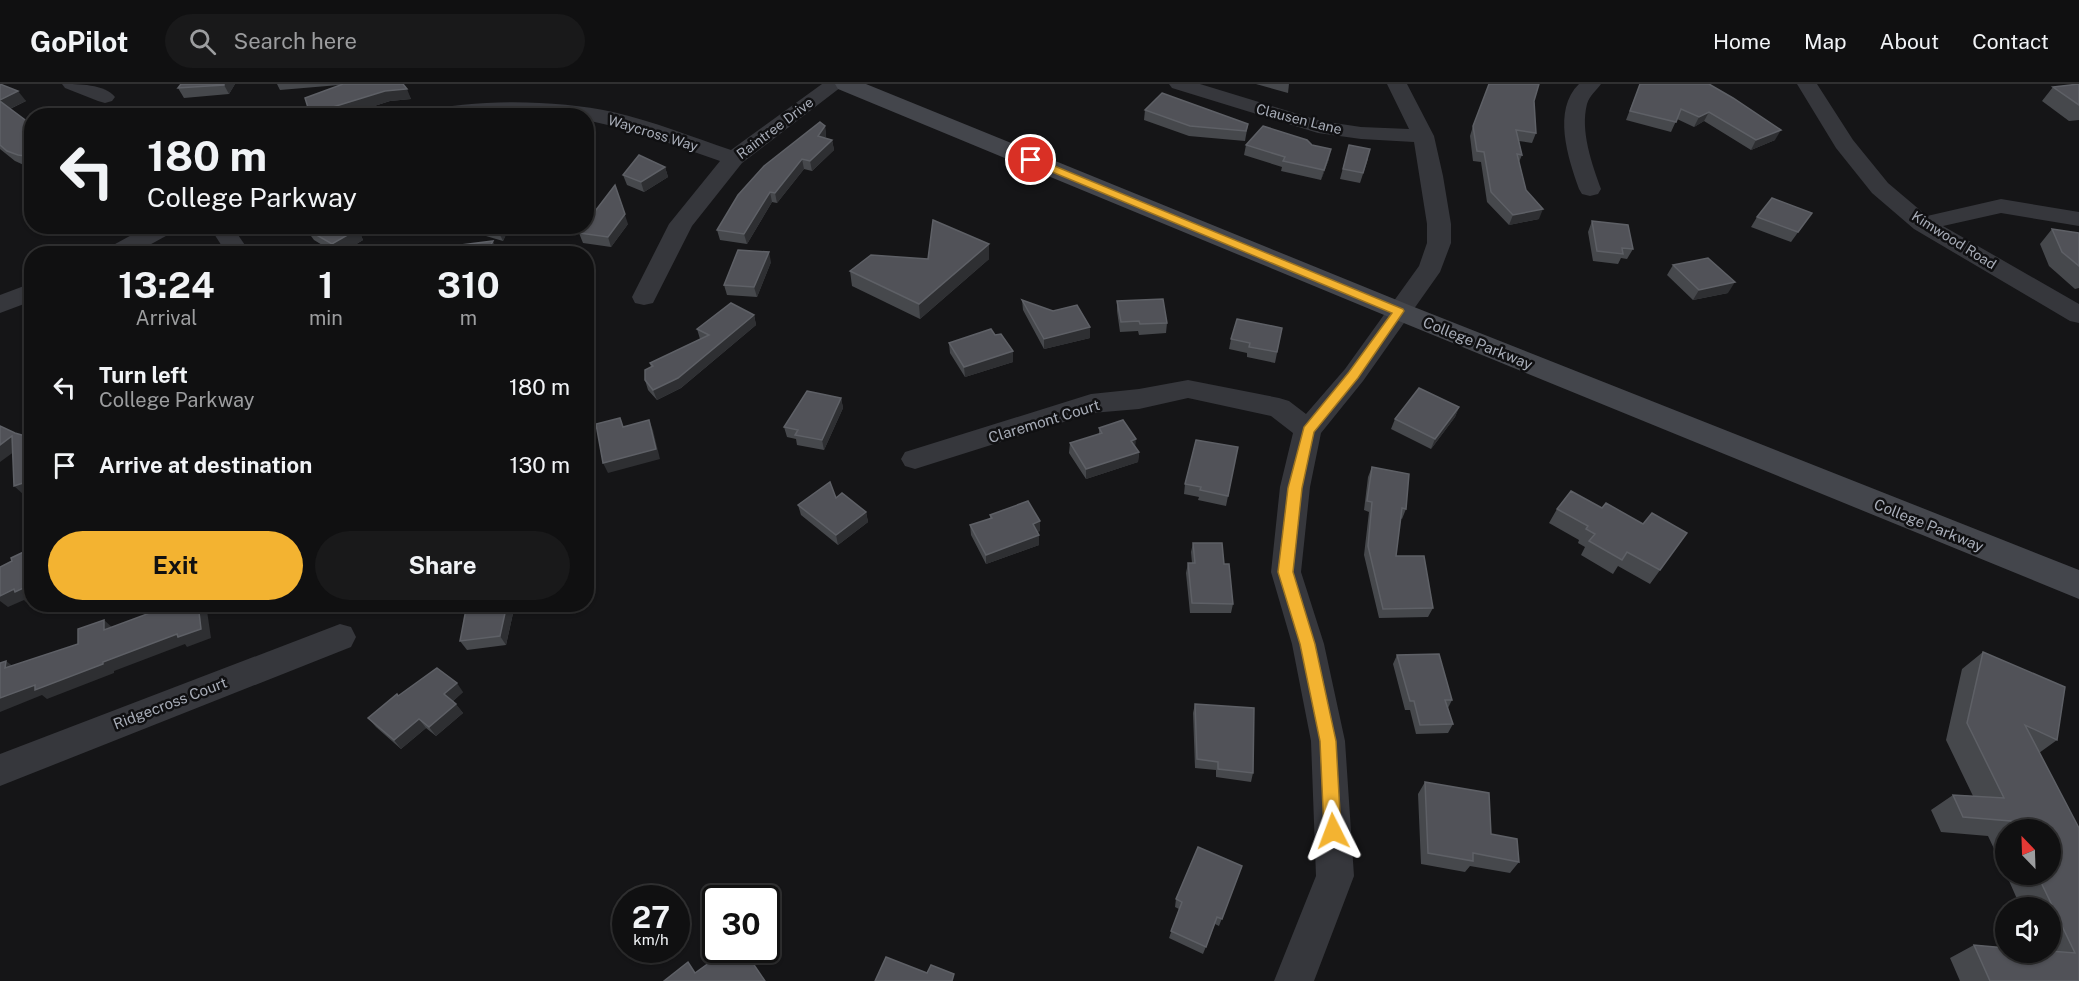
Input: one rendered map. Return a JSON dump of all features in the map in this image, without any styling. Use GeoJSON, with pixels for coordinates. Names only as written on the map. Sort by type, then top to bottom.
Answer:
{"type":"FeatureCollection","features":[{"type":"Feature","properties":{"kind":"main road","name":"College Parkway"},"geometry":{"type":"LineString","coordinates":[[846,84],[1399,311],[2079,585]]}},
{"type":"Feature","properties":{"kind":"street"},"geometry":{"type":"LineString","coordinates":[[72,84],[105,97]]}},
{"type":"Feature","properties":{"kind":"street","name":"Raintree Drive"},"geometry":{"type":"LineString","coordinates":[[644,297],[681,224],[734,158],[835,84]]}},
{"type":"Feature","properties":{"kind":"street","name":"Clausen Lane"},"geometry":{"type":"LineString","coordinates":[[1179,84],[1318,127],[1360,133],[1423,136]]}},
{"type":"Feature","properties":{"kind":"street"},"geometry":{"type":"LineString","coordinates":[[1294,981],[1335,876],[1328,741],[1308,644],[1286,572],[1295,488],[1308,430],[1354,375],[1431,267],[1438,243],[1439,224],[1434,188],[1423,136],[1397,84]]}},
{"type":"Feature","properties":{"kind":"street"},"geometry":{"type":"LineString","coordinates":[[1590,189],[1581,166],[1575,122],[1580,95],[1591,84]]}},
{"type":"Feature","properties":{"kind":"street","name":"Kimwood Road"},"geometry":{"type":"LineString","coordinates":[[1807,84],[1844,143],[1880,188],[1922,224],[2079,315]]}},
{"type":"Feature","properties":{"kind":"street","name":"Waycross Way"},"geometry":{"type":"LineString","coordinates":[[594,116],[613,119],[734,158]]}},
{"type":"Feature","properties":{"kind":"street"},"geometry":{"type":"LineString","coordinates":[[1922,224],[2001,206],[2079,219]]}},
{"type":"Feature","properties":{"kind":"street"},"geometry":{"type":"LineString","coordinates":[[129,246],[152,234]]}},
{"type":"Feature","properties":{"kind":"street"},"geometry":{"type":"LineString","coordinates":[[0,305],[24,294]]}},
{"type":"Feature","properties":{"kind":"street","name":"Claremont Court"},"geometry":{"type":"LineString","coordinates":[[915,459],[1091,404],[1139,399],[1188,389],[1279,408],[1308,430]]}},
{"type":"Feature","properties":{"kind":"street","name":"Ridgecross Court"},"geometry":{"type":"LineString","coordinates":[[0,770],[340,637]]}},
{"type":"Feature","properties":{"kind":"building"},"geometry":{"type":"Polygon","coordinates":[[[0,84],[18,91],[0,100],[0,84]]]}},
{"type":"Feature","properties":{"kind":"building"},"geometry":{"type":"Polygon","coordinates":[[[181,84],[224,84],[224,85],[178,88],[181,84]]]}},
{"type":"Feature","properties":{"kind":"building"},"geometry":{"type":"Polygon","coordinates":[[[343,84],[403,84],[407,89],[385,91],[330,108],[308,108],[305,98],[343,84]]]}},
{"type":"Feature","properties":{"kind":"building"},"geometry":{"type":"Polygon","coordinates":[[[1489,84],[1539,84],[1534,101],[1536,133],[1516,130],[1522,155],[1517,154],[1526,190],[1543,209],[1513,215],[1491,192],[1484,152],[1477,151],[1473,126],[1489,84]]]}},
{"type":"Feature","properties":{"kind":"building"},"geometry":{"type":"Polygon","coordinates":[[[1640,84],[1709,84],[1781,130],[1756,140],[1709,112],[1699,117],[1681,109],[1676,122],[1630,111],[1640,84]]]}},
{"type":"Feature","properties":{"kind":"building"},"geometry":{"type":"Polygon","coordinates":[[[2079,84],[2079,105],[2053,87],[2079,84]]]}},
{"type":"Feature","properties":{"kind":"building"},"geometry":{"type":"Polygon","coordinates":[[[1162,93],[1248,124],[1246,131],[1190,126],[1145,110],[1162,93]]]}},
{"type":"Feature","properties":{"kind":"building"},"geometry":{"type":"Polygon","coordinates":[[[0,101],[24,119],[24,156],[7,151],[0,145],[0,101]]]}},
{"type":"Feature","properties":{"kind":"building"},"geometry":{"type":"Polygon","coordinates":[[[820,122],[825,126],[818,136],[832,140],[810,161],[802,159],[775,193],[770,192],[744,234],[717,230],[738,195],[764,166],[820,122]]]}},
{"type":"Feature","properties":{"kind":"building"},"geometry":{"type":"Polygon","coordinates":[[[1263,126],[1307,140],[1312,145],[1331,149],[1324,170],[1283,161],[1285,157],[1246,145],[1263,126]]]}},
{"type":"Feature","properties":{"kind":"building"},"geometry":{"type":"Polygon","coordinates":[[[1349,145],[1370,149],[1363,173],[1343,169],[1349,145]]]}},
{"type":"Feature","properties":{"kind":"building"},"geometry":{"type":"Polygon","coordinates":[[[639,155],[665,167],[641,182],[623,175],[639,155]]]}},
{"type":"Feature","properties":{"kind":"building"},"geometry":{"type":"Polygon","coordinates":[[[615,185],[625,214],[608,237],[586,234],[594,234],[594,213],[615,185]]]}},
{"type":"Feature","properties":{"kind":"building"},"geometry":{"type":"Polygon","coordinates":[[[1772,198],[1812,213],[1798,232],[1757,217],[1772,198]]]}},
{"type":"Feature","properties":{"kind":"building"},"geometry":{"type":"Polygon","coordinates":[[[933,220],[989,244],[919,304],[850,271],[871,255],[928,259],[933,220]]]}},
{"type":"Feature","properties":{"kind":"building"},"geometry":{"type":"Polygon","coordinates":[[[1592,221],[1628,225],[1633,249],[1622,248],[1623,254],[1597,251],[1592,221]]]}},
{"type":"Feature","properties":{"kind":"building"},"geometry":{"type":"Polygon","coordinates":[[[2052,229],[2079,233],[2079,266],[2062,252],[2052,229]]]}},
{"type":"Feature","properties":{"kind":"building"},"geometry":{"type":"Polygon","coordinates":[[[315,234],[349,234],[332,244],[315,234]]]}},
{"type":"Feature","properties":{"kind":"building"},"geometry":{"type":"Polygon","coordinates":[[[493,241],[490,246],[461,245],[493,241]]]}},
{"type":"Feature","properties":{"kind":"building"},"geometry":{"type":"Polygon","coordinates":[[[738,250],[769,252],[754,287],[724,285],[738,250]]]}},
{"type":"Feature","properties":{"kind":"building"},"geometry":{"type":"Polygon","coordinates":[[[1708,258],[1735,282],[1699,290],[1673,265],[1708,258]]]}},
{"type":"Feature","properties":{"kind":"building"},"geometry":{"type":"Polygon","coordinates":[[[1163,299],[1167,323],[1121,322],[1117,301],[1163,299]]]}},
{"type":"Feature","properties":{"kind":"building"},"geometry":{"type":"Polygon","coordinates":[[[1022,300],[1053,311],[1077,305],[1090,327],[1044,339],[1022,300]]]}},
{"type":"Feature","properties":{"kind":"building"},"geometry":{"type":"Polygon","coordinates":[[[731,303],[754,315],[678,378],[653,390],[645,380],[645,370],[653,366],[650,363],[709,335],[697,329],[731,303]]]}},
{"type":"Feature","properties":{"kind":"building"},"geometry":{"type":"Polygon","coordinates":[[[1237,319],[1282,328],[1277,352],[1249,347],[1250,343],[1231,339],[1237,319]]]}},
{"type":"Feature","properties":{"kind":"building"},"geometry":{"type":"Polygon","coordinates":[[[991,329],[995,335],[1001,334],[1013,351],[964,367],[949,343],[991,329]]]}},
{"type":"Feature","properties":{"kind":"building"},"geometry":{"type":"Polygon","coordinates":[[[1419,388],[1459,407],[1435,439],[1395,419],[1419,388]]]}},
{"type":"Feature","properties":{"kind":"building"},"geometry":{"type":"Polygon","coordinates":[[[807,391],[841,398],[822,440],[795,435],[798,430],[784,427],[807,391]]]}},
{"type":"Feature","properties":{"kind":"building"},"geometry":{"type":"Polygon","coordinates":[[[620,418],[623,427],[649,420],[656,449],[603,463],[596,424],[620,418]]]}},
{"type":"Feature","properties":{"kind":"building"},"geometry":{"type":"Polygon","coordinates":[[[1123,420],[1136,439],[1131,441],[1139,452],[1086,469],[1070,443],[1102,433],[1099,428],[1123,420]]]}},
{"type":"Feature","properties":{"kind":"building"},"geometry":{"type":"Polygon","coordinates":[[[0,426],[24,436],[24,497],[23,483],[14,486],[12,436],[0,445],[0,426]]]}},
{"type":"Feature","properties":{"kind":"building"},"geometry":{"type":"Polygon","coordinates":[[[1196,440],[1238,447],[1228,496],[1185,484],[1196,440]]]}},
{"type":"Feature","properties":{"kind":"building"},"geometry":{"type":"Polygon","coordinates":[[[1372,467],[1409,474],[1406,509],[1402,508],[1396,556],[1424,556],[1433,608],[1383,609],[1368,546],[1372,502],[1367,501],[1372,467]]]}},
{"type":"Feature","properties":{"kind":"building"},"geometry":{"type":"Polygon","coordinates":[[[830,482],[836,498],[842,493],[866,512],[836,535],[798,505],[830,482]]]}},
{"type":"Feature","properties":{"kind":"building"},"geometry":{"type":"Polygon","coordinates":[[[1571,491],[1602,508],[1606,503],[1643,524],[1652,513],[1687,533],[1660,570],[1627,552],[1622,560],[1589,541],[1595,534],[1586,529],[1588,526],[1557,509],[1571,491]]]}},
{"type":"Feature","properties":{"kind":"building"},"geometry":{"type":"Polygon","coordinates":[[[1028,501],[1040,521],[1033,524],[1039,535],[986,555],[970,525],[992,518],[990,515],[1028,501]]]}},
{"type":"Feature","properties":{"kind":"building"},"geometry":{"type":"Polygon","coordinates":[[[1193,543],[1222,543],[1224,564],[1229,564],[1233,604],[1192,603],[1188,563],[1195,563],[1193,543]]]}},
{"type":"Feature","properties":{"kind":"building"},"geometry":{"type":"Polygon","coordinates":[[[24,552],[24,588],[15,592],[14,589],[0,596],[0,567],[12,561],[11,558],[24,552]]]}},
{"type":"Feature","properties":{"kind":"building"},"geometry":{"type":"Polygon","coordinates":[[[152,612],[199,612],[201,629],[178,637],[177,634],[35,690],[35,685],[0,698],[0,663],[6,661],[5,668],[78,644],[78,629],[104,620],[104,630],[152,612]]]}},
{"type":"Feature","properties":{"kind":"building"},"geometry":{"type":"Polygon","coordinates":[[[465,612],[505,612],[500,636],[460,641],[465,612]]]}},
{"type":"Feature","properties":{"kind":"building"},"geometry":{"type":"Polygon","coordinates":[[[1983,652],[2065,687],[2057,740],[2025,725],[2079,828],[2079,981],[1990,981],[1974,945],[1995,947],[1995,963],[2061,963],[2061,952],[2075,953],[2061,924],[2061,897],[2048,897],[2042,885],[2061,885],[2061,819],[1995,820],[1963,817],[1953,795],[2004,798],[1967,723],[1983,652]]]}},
{"type":"Feature","properties":{"kind":"building"},"geometry":{"type":"Polygon","coordinates":[[[1439,654],[1452,700],[1445,700],[1453,724],[1420,725],[1414,701],[1410,701],[1397,655],[1439,654]]]}},
{"type":"Feature","properties":{"kind":"building"},"geometry":{"type":"Polygon","coordinates":[[[437,668],[457,683],[444,694],[456,704],[429,727],[419,719],[394,740],[368,718],[397,694],[398,696],[437,668]]]}},
{"type":"Feature","properties":{"kind":"building"},"geometry":{"type":"Polygon","coordinates":[[[1195,704],[1254,708],[1253,773],[1218,769],[1218,762],[1197,759],[1195,704]]]}},
{"type":"Feature","properties":{"kind":"building"},"geometry":{"type":"Polygon","coordinates":[[[1425,782],[1489,793],[1491,834],[1517,839],[1519,862],[1473,853],[1473,861],[1428,853],[1425,782]]]}},
{"type":"Feature","properties":{"kind":"building"},"geometry":{"type":"Polygon","coordinates":[[[1198,847],[1242,866],[1222,919],[1217,917],[1206,947],[1171,931],[1182,902],[1176,899],[1198,847]]]}},
{"type":"Feature","properties":{"kind":"building"},"geometry":{"type":"Polygon","coordinates":[[[886,957],[927,973],[931,965],[954,974],[952,981],[875,981],[886,957]]]}},
{"type":"Feature","properties":{"kind":"building"},"geometry":{"type":"Polygon","coordinates":[[[687,963],[695,973],[709,963],[753,963],[765,981],[664,981],[687,963]]]}},
{"type":"Feature","properties":{"kind":"route"},"geometry":{"type":"LineString","coordinates":[[1031,160],[1399,311],[1354,375],[1308,430],[1295,488],[1286,572],[1308,644],[1328,741],[1333,831]]}}]}
